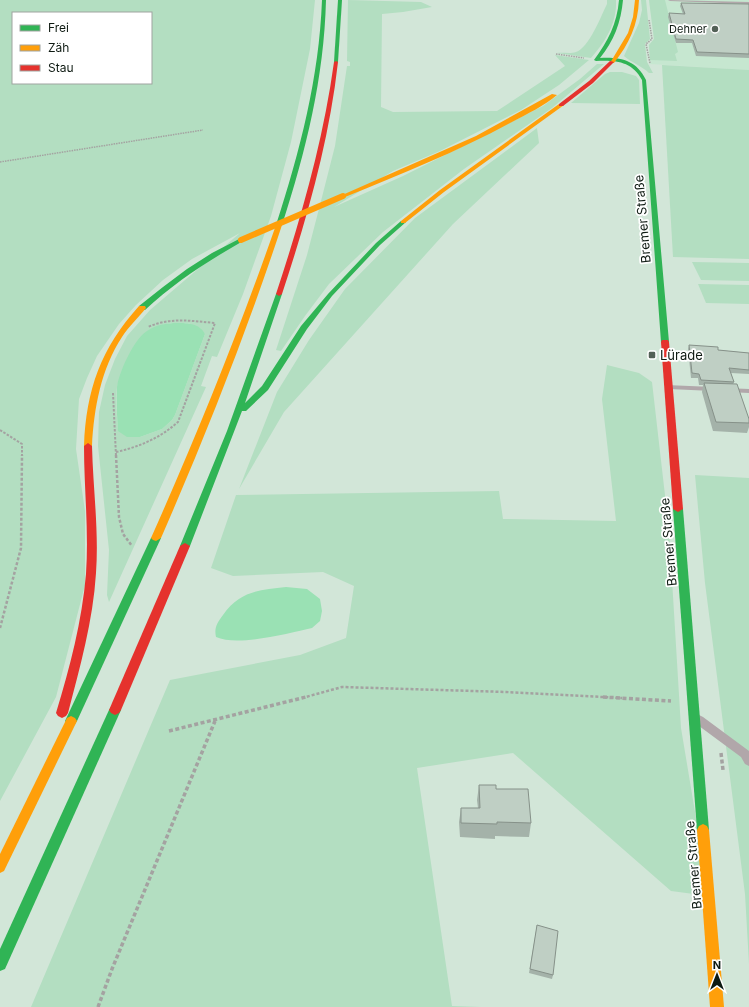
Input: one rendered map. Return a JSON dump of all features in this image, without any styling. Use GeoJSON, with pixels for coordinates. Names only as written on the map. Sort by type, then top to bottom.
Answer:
{"type":"FeatureCollection","features":[{"type":"Feature","properties":{"kind":"main road"},"geometry":{"type":"LineString","coordinates":[[0,867],[147,559],[202,435],[234,356],[289,195],[304,140],[317,78],[324,32],[324,0]]}},
{"type":"Feature","properties":{"kind":"main road"},"geometry":{"type":"LineString","coordinates":[[0,964],[112,720],[191,534],[239,413],[271,322],[304,215],[323,143],[336,62],[340,0]]}},
{"type":"Feature","properties":{"kind":"main road"},"geometry":{"type":"LineString","coordinates":[[587,69],[611,41],[616,31],[619,21],[621,0]]}},
{"type":"Feature","properties":{"kind":"main road"},"geometry":{"type":"LineString","coordinates":[[239,413],[265,388],[304,328],[330,294],[378,244],[423,206],[558,108],[613,61],[628,41],[636,15],[636,0]]}},
{"type":"Feature","properties":{"kind":"main road"},"geometry":{"type":"LineString","coordinates":[[596,60],[613,61],[641,73]]}},
{"type":"Feature","properties":{"kind":"main road"},"geometry":{"type":"LineString","coordinates":[[602,71],[623,70],[641,73]]}},
{"type":"Feature","properties":{"kind":"main road","name":"Bremer Straße"},"geometry":{"type":"LineString","coordinates":[[641,73],[669,386],[717,1007]]}},
{"type":"Feature","properties":{"kind":"main road"},"geometry":{"type":"LineString","coordinates":[[45,775],[74,672],[90,591],[92,532],[88,464],[88,431],[91,401],[96,382],[108,354],[118,337],[132,319],[162,288],[208,257],[241,240],[439,156],[490,132],[534,108],[561,89]]}},
{"type":"Feature","properties":{"kind":"lane"},"geometry":{"type":"LineString","coordinates":[[671,7],[670,0],[749,3]]}},
{"type":"Feature","properties":{"kind":"lane"},"geometry":{"type":"LineString","coordinates":[[669,386],[749,391]]}},
{"type":"Feature","properties":{"kind":"lane"},"geometry":{"type":"LineString","coordinates":[[695,717],[745,754],[749,761]]}},
{"type":"Feature","properties":{"kind":"path"},"geometry":{"type":"LineString","coordinates":[[649,19],[652,39],[646,44],[652,68]]}},
{"type":"Feature","properties":{"kind":"path"},"geometry":{"type":"LineString","coordinates":[[556,54],[596,60]]}},
{"type":"Feature","properties":{"kind":"path"},"geometry":{"type":"LineString","coordinates":[[0,162],[203,130]]}},
{"type":"Feature","properties":{"kind":"path"},"geometry":{"type":"LineString","coordinates":[[116,452],[144,444],[169,430],[178,422],[215,323],[175,320],[162,322],[144,329]]}},
{"type":"Feature","properties":{"kind":"path"},"geometry":{"type":"LineString","coordinates":[[113,389],[119,517],[123,534],[129,543],[147,559]]}},
{"type":"Feature","properties":{"kind":"path"},"geometry":{"type":"LineString","coordinates":[[0,430],[22,444],[22,506],[21,548],[0,628]]}},
{"type":"Feature","properties":{"kind":"path"},"geometry":{"type":"LineString","coordinates":[[169,731],[286,703],[342,687],[506,692],[694,702]]}},
{"type":"Feature","properties":{"kind":"path"},"geometry":{"type":"LineString","coordinates":[[98,1007],[112,969],[215,721]]}},
{"type":"Feature","properties":{"kind":"shaded area"},"geometry":{"type":"Polygon","coordinates":[[[0,0],[315,0],[310,49],[291,142],[271,216],[243,294],[217,357],[212,356],[201,386],[206,387],[109,602],[107,595],[109,550],[98,446],[99,412],[105,385],[115,359],[127,336],[150,310],[240,233],[192,259],[163,280],[136,305],[119,324],[97,356],[79,399],[76,449],[85,511],[85,585],[56,697],[0,801],[0,0]],[[172,323],[162,325],[148,331],[139,341],[117,387],[116,403],[118,430],[140,437],[162,429],[172,420],[205,334],[189,323],[172,323]]]}},
{"type":"Feature","properties":{"kind":"shaded area"},"geometry":{"type":"Polygon","coordinates":[[[348,0],[421,2],[432,7],[382,14],[381,107],[393,112],[497,111],[565,66],[555,55],[589,60],[559,85],[521,110],[440,151],[393,171],[334,207],[403,176],[543,106],[580,79],[597,64],[604,64],[552,108],[464,169],[383,232],[329,284],[281,351],[276,350],[307,255],[335,146],[347,66],[350,66],[350,62],[347,61],[348,0]]]}},
{"type":"Feature","properties":{"kind":"shaded area"},"geometry":{"type":"Polygon","coordinates":[[[607,0],[616,0],[615,16],[606,38],[591,58],[557,53],[571,53],[581,49],[590,38],[598,23],[607,4],[607,0]]]}},
{"type":"Feature","properties":{"kind":"shaded area"},"geometry":{"type":"Polygon","coordinates":[[[641,0],[646,0],[650,39],[645,44],[647,62],[653,73],[649,73],[624,56],[639,23],[642,10],[641,0]]]}},
{"type":"Feature","properties":{"kind":"shaded area"},"geometry":{"type":"Polygon","coordinates":[[[649,0],[749,0],[749,70],[650,64],[649,45],[654,39],[649,0]]]}},
{"type":"Feature","properties":{"kind":"shaded area"},"geometry":{"type":"Polygon","coordinates":[[[649,0],[665,0],[678,52],[675,54],[677,61],[650,60],[649,45],[654,39],[649,0]]]}},
{"type":"Feature","properties":{"kind":"shaded area"},"geometry":{"type":"Polygon","coordinates":[[[662,65],[749,70],[749,259],[673,257],[662,65]]]}},
{"type":"Feature","properties":{"kind":"shaded area"},"geometry":{"type":"Polygon","coordinates":[[[610,72],[622,72],[636,76],[639,80],[640,104],[571,103],[605,74],[610,72]]]}},
{"type":"Feature","properties":{"kind":"shaded area"},"geometry":{"type":"Polygon","coordinates":[[[537,128],[539,143],[453,224],[284,412],[239,489],[277,392],[309,340],[345,289],[415,218],[537,128]]]}},
{"type":"Feature","properties":{"kind":"shaded area"},"geometry":{"type":"Polygon","coordinates":[[[692,262],[749,263],[749,281],[701,280],[692,262]]]}},
{"type":"Feature","properties":{"kind":"shaded area"},"geometry":{"type":"Polygon","coordinates":[[[698,284],[749,285],[749,304],[706,303],[698,284]]]}},
{"type":"Feature","properties":{"kind":"shaded area"},"geometry":{"type":"Polygon","coordinates":[[[177,323],[196,326],[203,330],[205,334],[175,415],[172,420],[162,429],[140,437],[127,437],[118,431],[117,409],[117,387],[124,365],[132,348],[147,331],[161,325],[177,323]]]}},
{"type":"Feature","properties":{"kind":"shaded area"},"geometry":{"type":"Polygon","coordinates":[[[607,365],[639,373],[652,382],[669,530],[681,728],[709,896],[671,891],[513,753],[417,768],[452,1006],[481,1007],[31,1007],[170,680],[300,655],[346,638],[354,586],[323,572],[233,576],[211,568],[236,495],[499,491],[503,519],[616,521],[602,399],[607,365]]]}},
{"type":"Feature","properties":{"kind":"shaded area"},"geometry":{"type":"Polygon","coordinates":[[[695,475],[749,478],[749,964],[745,894],[705,583],[695,475]]]}},
{"type":"Feature","properties":{"kind":"shaded area"},"geometry":{"type":"Polygon","coordinates":[[[286,587],[307,589],[320,599],[322,611],[320,621],[312,628],[277,636],[250,640],[225,640],[216,637],[215,631],[223,615],[229,607],[243,596],[267,589],[286,587]]]}},
{"type":"Feature","properties":{"kind":"building","name":"Dehner"},"geometry":{"type":"Polygon","coordinates":[[[681,3],[749,4],[749,54],[697,52],[693,40],[676,39],[669,13],[685,14],[681,3]]]}},
{"type":"Feature","properties":{"kind":"building"},"geometry":{"type":"Polygon","coordinates":[[[689,345],[718,347],[718,350],[749,353],[749,370],[729,368],[734,382],[701,380],[699,374],[692,373],[689,345]]]}},
{"type":"Feature","properties":{"kind":"building"},"geometry":{"type":"Polygon","coordinates":[[[704,383],[737,384],[749,423],[716,422],[704,383]]]}},
{"type":"Feature","properties":{"kind":"building"},"geometry":{"type":"Polygon","coordinates":[[[479,785],[496,785],[496,789],[528,789],[531,823],[461,823],[461,808],[480,808],[479,785]]]}},
{"type":"Feature","properties":{"kind":"building"},"geometry":{"type":"Polygon","coordinates":[[[537,925],[558,931],[553,975],[530,969],[537,925]]]}},
{"type":"Feature","properties":{"kind":"traffic: fast"},"geometry":{"type":"LineString","coordinates":[[279,225],[304,142],[316,86],[323,29],[324,0]]}},
{"type":"Feature","properties":{"kind":"traffic: fast"},"geometry":{"type":"LineString","coordinates":[[336,62],[340,0]]}},
{"type":"Feature","properties":{"kind":"traffic: fast"},"geometry":{"type":"LineString","coordinates":[[596,60],[606,46],[617,25],[621,0]]}},
{"type":"Feature","properties":{"kind":"traffic: fast"},"geometry":{"type":"LineString","coordinates":[[596,60],[610,59],[624,61],[636,68],[644,80],[665,342]]}},
{"type":"Feature","properties":{"kind":"traffic: fast"},"geometry":{"type":"LineString","coordinates":[[243,409],[265,388],[304,328],[330,295],[378,244],[403,222]]}},
{"type":"Feature","properties":{"kind":"traffic: fast"},"geometry":{"type":"LineString","coordinates":[[142,308],[165,288],[189,271],[241,240]]}},
{"type":"Feature","properties":{"kind":"traffic: fast"},"geometry":{"type":"LineString","coordinates":[[185,546],[231,431],[279,294]]}},
{"type":"Feature","properties":{"kind":"traffic: fast"},"geometry":{"type":"LineString","coordinates":[[678,509],[703,830]]}},
{"type":"Feature","properties":{"kind":"traffic: fast"},"geometry":{"type":"LineString","coordinates":[[71,721],[156,538]]}},
{"type":"Feature","properties":{"kind":"traffic: fast"},"geometry":{"type":"LineString","coordinates":[[0,964],[115,710]]}},
{"type":"Feature","properties":{"kind":"traffic: slow"},"geometry":{"type":"LineString","coordinates":[[612,62],[627,41],[637,9],[637,0]]}},
{"type":"Feature","properties":{"kind":"traffic: slow"},"geometry":{"type":"LineString","coordinates":[[343,196],[477,138],[554,95]]}},
{"type":"Feature","properties":{"kind":"traffic: slow"},"geometry":{"type":"LineString","coordinates":[[403,222],[442,191],[561,105]]}},
{"type":"Feature","properties":{"kind":"traffic: slow"},"geometry":{"type":"LineString","coordinates":[[241,240],[343,196]]}},
{"type":"Feature","properties":{"kind":"traffic: slow"},"geometry":{"type":"LineString","coordinates":[[156,538],[222,383],[266,265],[279,225]]}},
{"type":"Feature","properties":{"kind":"traffic: slow"},"geometry":{"type":"LineString","coordinates":[[88,446],[91,408],[101,371],[118,338],[129,322],[142,308]]}},
{"type":"Feature","properties":{"kind":"traffic: slow"},"geometry":{"type":"LineString","coordinates":[[0,867],[71,721]]}},
{"type":"Feature","properties":{"kind":"traffic: slow"},"geometry":{"type":"LineString","coordinates":[[703,830],[717,1007]]}},
{"type":"Feature","properties":{"kind":"traffic: jam"},"geometry":{"type":"LineString","coordinates":[[279,294],[314,179],[327,121],[336,62]]}},
{"type":"Feature","properties":{"kind":"traffic: jam"},"geometry":{"type":"LineString","coordinates":[[561,105],[591,82],[612,62]]}},
{"type":"Feature","properties":{"kind":"traffic: jam"},"geometry":{"type":"LineString","coordinates":[[665,342],[678,509]]}},
{"type":"Feature","properties":{"kind":"traffic: jam"},"geometry":{"type":"LineString","coordinates":[[62,713],[80,644],[87,609],[91,573],[92,541],[88,446]]}},
{"type":"Feature","properties":{"kind":"traffic: jam"},"geometry":{"type":"LineString","coordinates":[[115,710],[185,546]]}},
{"type":"Feature","properties":{"kind":"place","name":"Dehner"},"geometry":{"type":"Point","coordinates":[715,29]}},
{"type":"Feature","properties":{"kind":"place","name":"Lürade"},"geometry":{"type":"Point","coordinates":[652,355]}}]}
